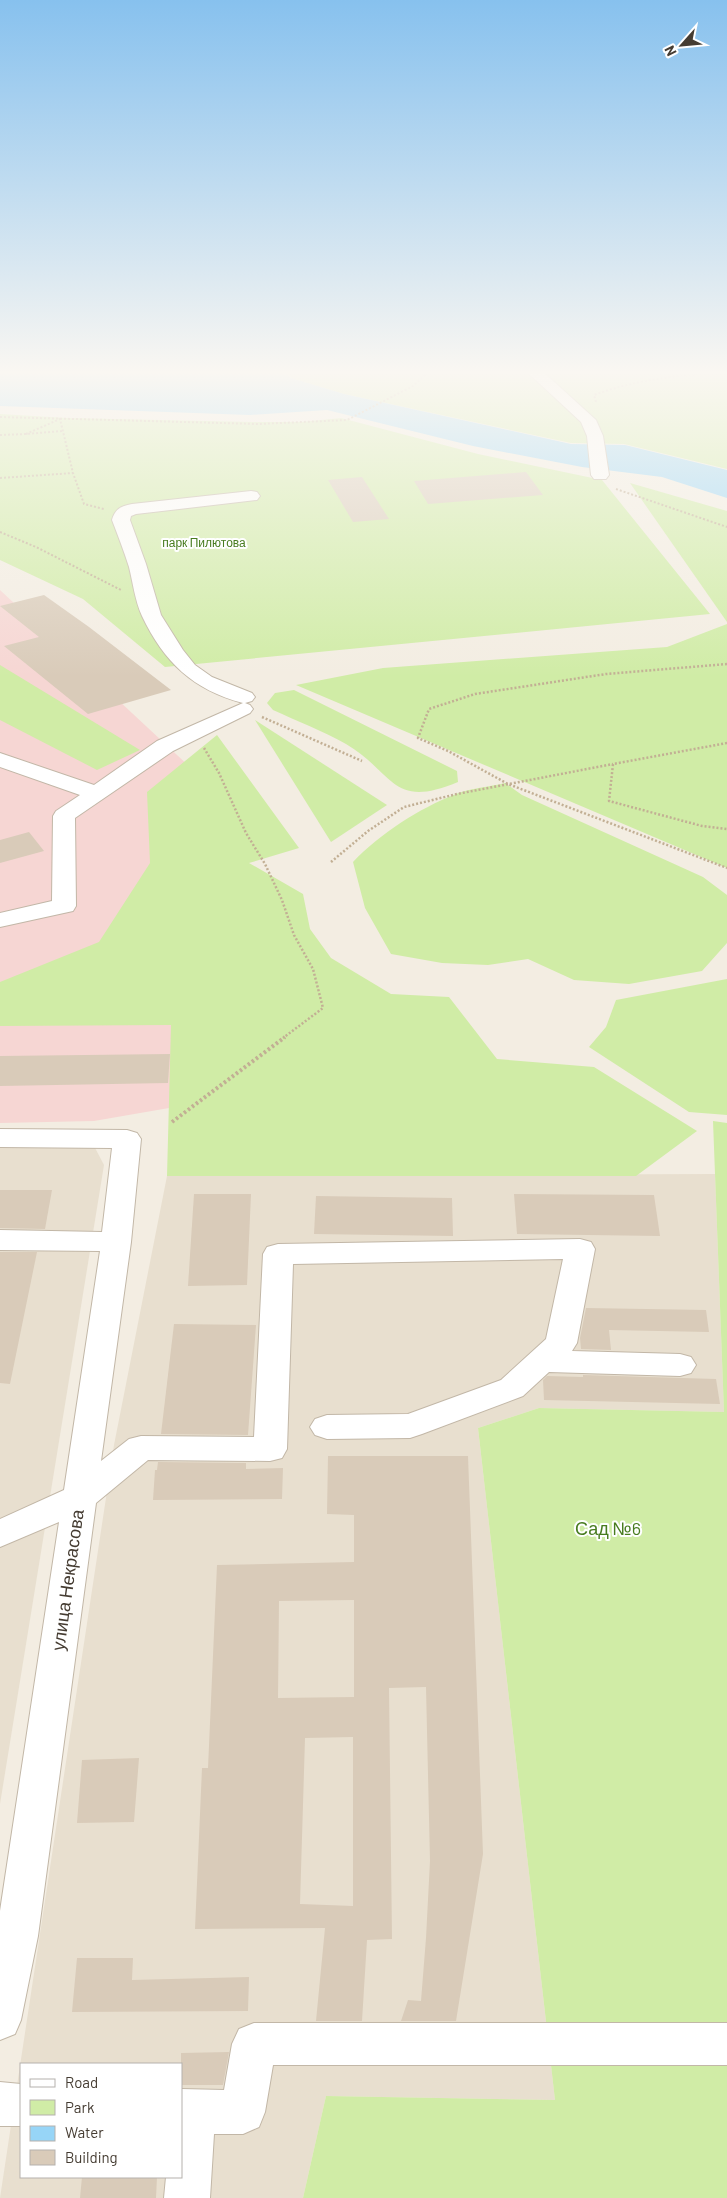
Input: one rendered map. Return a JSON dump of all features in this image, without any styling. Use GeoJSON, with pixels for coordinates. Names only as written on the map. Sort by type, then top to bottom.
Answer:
{"type":"FeatureCollection","features":[{"type":"Feature","properties":{"kind":"street"},"geometry":{"type":"LineString","coordinates":[[244,703],[204,682],[188,669],[175,653],[151,615],[137,564],[121,520],[123,513],[132,509],[251,496]]}},
{"type":"Feature","properties":{"kind":"street"},"geometry":{"type":"LineString","coordinates":[[0,920],[64,906],[64,816],[165,746],[194,732],[244,703]]}},
{"type":"Feature","properties":{"kind":"street"},"geometry":{"type":"LineString","coordinates":[[0,760],[97,793]]}},
{"type":"Feature","properties":{"kind":"street","name":"улица Некрасова"},"geometry":{"type":"LineString","coordinates":[[0,1138],[126,1139],[116,1242],[79,1498],[9,1938],[0,2020]]}},
{"type":"Feature","properties":{"kind":"street"},"geometry":{"type":"LineString","coordinates":[[0,1240],[116,1242]]}},
{"type":"Feature","properties":{"kind":"street"},"geometry":{"type":"LineString","coordinates":[[0,1534],[79,1498],[141,1448],[270,1449],[278,1254],[580,1249],[561,1343],[512,1388],[410,1426],[327,1427]]}},
{"type":"Feature","properties":{"kind":"street"},"geometry":{"type":"LineString","coordinates":[[541,1361],[680,1365]]}},
{"type":"Feature","properties":{"kind":"street"},"geometry":{"type":"LineString","coordinates":[[186,2198],[187,2111],[243,2112],[254,2044],[727,2044]]}},
{"type":"Feature","properties":{"kind":"street"},"geometry":{"type":"LineString","coordinates":[[0,2104],[20,2105]]}},
{"type":"Feature","properties":{"kind":"path"},"geometry":{"type":"LineString","coordinates":[[0,478],[73,473],[84,504],[123,513]]}},
{"type":"Feature","properties":{"kind":"path"},"geometry":{"type":"LineString","coordinates":[[616,489],[727,526]]}},
{"type":"Feature","properties":{"kind":"path"},"geometry":{"type":"LineString","coordinates":[[0,532],[36,547],[127,594]]}},
{"type":"Feature","properties":{"kind":"path"},"geometry":{"type":"LineString","coordinates":[[727,664],[606,674],[475,694],[429,709],[418,738],[448,751],[508,784],[727,868]]}},
{"type":"Feature","properties":{"kind":"path"},"geometry":{"type":"LineString","coordinates":[[244,703],[362,761]]}},
{"type":"Feature","properties":{"kind":"path"},"geometry":{"type":"LineString","coordinates":[[172,1122],[323,1008],[313,969],[294,935],[282,900],[265,864],[246,833],[219,773],[194,732]]}},
{"type":"Feature","properties":{"kind":"path"},"geometry":{"type":"LineString","coordinates":[[331,862],[368,831],[404,807],[508,784],[727,743]]}},
{"type":"Feature","properties":{"kind":"path"},"geometry":{"type":"LineString","coordinates":[[613,764],[609,801],[702,826],[727,829]]}},
{"type":"Feature","properties":{"kind":"shaded area"},"geometry":{"type":"Polygon","coordinates":[[[0,590],[206,782],[310,1003],[169,1108],[94,1121],[0,1123],[0,590]]]}},
{"type":"Feature","properties":{"kind":"shaded area"},"geometry":{"type":"Polygon","coordinates":[[[0,1144],[93,1144],[104,1165],[0,1804],[0,1144]]]}},
{"type":"Feature","properties":{"kind":"shaded area"},"geometry":{"type":"Polygon","coordinates":[[[715,1174],[724,1412],[539,1408],[478,1428],[555,2100],[326,2096],[303,2198],[0,2198],[20,2066],[20,2178],[182,2178],[182,2063],[20,2063],[114,1445],[167,1176],[715,1174]]]}},
{"type":"Feature","properties":{"kind":"green space","name":"парк Пилютова"},"geometry":{"type":"Polygon","coordinates":[[[0,472],[562,472],[602,480],[710,614],[165,667],[83,599],[0,560],[0,472]]]}},
{"type":"Feature","properties":{"kind":"green space"},"geometry":{"type":"Polygon","coordinates":[[[630,483],[727,511],[727,622],[630,483]]]}},
{"type":"Feature","properties":{"kind":"green space"},"geometry":{"type":"Polygon","coordinates":[[[727,624],[727,868],[296,685],[383,668],[667,647],[727,624]]]}},
{"type":"Feature","properties":{"kind":"green space"},"geometry":{"type":"Polygon","coordinates":[[[0,665],[140,750],[97,770],[0,720],[0,665]]]}},
{"type":"Feature","properties":{"kind":"green space"},"geometry":{"type":"Polygon","coordinates":[[[294,690],[457,771],[458,782],[436,790],[419,792],[406,790],[395,784],[362,755],[346,744],[273,710],[267,703],[275,693],[294,690]]]}},
{"type":"Feature","properties":{"kind":"green space"},"geometry":{"type":"Polygon","coordinates":[[[255,720],[387,805],[331,842],[255,720]]]}},
{"type":"Feature","properties":{"kind":"green space"},"geometry":{"type":"Polygon","coordinates":[[[217,735],[299,848],[249,863],[303,894],[310,929],[331,958],[391,994],[449,997],[497,1059],[594,1067],[697,1131],[636,1176],[167,1176],[171,1025],[0,1026],[0,982],[99,942],[150,863],[147,792],[217,735]]]}},
{"type":"Feature","properties":{"kind":"green space"},"geometry":{"type":"Polygon","coordinates":[[[505,783],[522,795],[703,877],[727,895],[727,943],[702,971],[629,984],[574,980],[528,959],[488,965],[442,963],[391,954],[365,908],[353,862],[376,841],[414,814],[462,792],[505,783]]]}},
{"type":"Feature","properties":{"kind":"green space"},"geometry":{"type":"Polygon","coordinates":[[[727,979],[727,1115],[689,1112],[589,1047],[606,1027],[616,1000],[727,979]]]}},
{"type":"Feature","properties":{"kind":"green space","name":"Сад №6"},"geometry":{"type":"Polygon","coordinates":[[[713,1121],[727,1123],[727,2198],[303,2198],[326,2096],[555,2100],[478,1428],[539,1408],[724,1412],[713,1121]]]}},
{"type":"Feature","properties":{"kind":"water"},"geometry":{"type":"Polygon","coordinates":[[[619,472],[727,472],[727,498],[662,477],[619,472]]]}},
{"type":"Feature","properties":{"kind":"building"},"geometry":{"type":"Polygon","coordinates":[[[526,472],[543,495],[428,504],[414,481],[526,472]]]}},
{"type":"Feature","properties":{"kind":"building"},"geometry":{"type":"Polygon","coordinates":[[[362,477],[389,519],[353,522],[328,480],[362,477]]]}},
{"type":"Feature","properties":{"kind":"building"},"geometry":{"type":"Polygon","coordinates":[[[44,595],[171,690],[88,714],[4,646],[39,637],[0,606],[44,595]]]}},
{"type":"Feature","properties":{"kind":"building"},"geometry":{"type":"Polygon","coordinates":[[[29,832],[44,851],[0,863],[0,840],[29,832]]]}},
{"type":"Feature","properties":{"kind":"building"},"geometry":{"type":"Polygon","coordinates":[[[170,1054],[168,1083],[0,1086],[0,1056],[170,1054]]]}},
{"type":"Feature","properties":{"kind":"building"},"geometry":{"type":"Polygon","coordinates":[[[0,1190],[52,1190],[45,1229],[0,1228],[0,1190]]]}},
{"type":"Feature","properties":{"kind":"building"},"geometry":{"type":"Polygon","coordinates":[[[194,1194],[251,1194],[247,1285],[188,1286],[194,1194]]]}},
{"type":"Feature","properties":{"kind":"building"},"geometry":{"type":"Polygon","coordinates":[[[514,1194],[654,1195],[660,1236],[517,1234],[514,1194]]]}},
{"type":"Feature","properties":{"kind":"building"},"geometry":{"type":"Polygon","coordinates":[[[316,1196],[452,1198],[453,1236],[314,1234],[316,1196]]]}},
{"type":"Feature","properties":{"kind":"building"},"geometry":{"type":"Polygon","coordinates":[[[0,1252],[37,1252],[10,1384],[0,1383],[0,1252]]]}},
{"type":"Feature","properties":{"kind":"building"},"geometry":{"type":"Polygon","coordinates":[[[586,1308],[706,1310],[709,1332],[609,1330],[611,1350],[581,1349],[580,1338],[586,1308]]]}},
{"type":"Feature","properties":{"kind":"building"},"geometry":{"type":"Polygon","coordinates":[[[174,1324],[256,1325],[248,1435],[161,1434],[174,1324]]]}},
{"type":"Feature","properties":{"kind":"building"},"geometry":{"type":"Polygon","coordinates":[[[583,1375],[716,1379],[720,1404],[544,1400],[543,1380],[547,1376],[583,1377],[583,1375]]]}},
{"type":"Feature","properties":{"kind":"building"},"geometry":{"type":"Polygon","coordinates":[[[328,1456],[468,1456],[483,1854],[456,2021],[401,2021],[408,2000],[421,2001],[426,1938],[430,1861],[426,1687],[389,1688],[392,1939],[367,1940],[362,2021],[316,2021],[325,1928],[195,1929],[202,1768],[208,1768],[217,1565],[354,1562],[354,1515],[327,1514],[328,1456]],[[354,1600],[279,1601],[278,1698],[354,1697],[354,1600]],[[353,1737],[305,1738],[300,1904],[353,1906],[353,1737]]]}},
{"type":"Feature","properties":{"kind":"building"},"geometry":{"type":"Polygon","coordinates":[[[158,1462],[246,1463],[246,1469],[283,1468],[282,1499],[153,1500],[155,1470],[157,1470],[158,1462]]]}},
{"type":"Feature","properties":{"kind":"building"},"geometry":{"type":"Polygon","coordinates":[[[139,1758],[134,1822],[77,1823],[82,1760],[139,1758]]]}},
{"type":"Feature","properties":{"kind":"building"},"geometry":{"type":"Polygon","coordinates":[[[77,1958],[133,1958],[132,1980],[249,1977],[248,2011],[72,2012],[77,1958]]]}},
{"type":"Feature","properties":{"kind":"building"},"geometry":{"type":"Polygon","coordinates":[[[229,2052],[223,2085],[182,2085],[181,2053],[229,2052]]]}},
{"type":"Feature","properties":{"kind":"building"},"geometry":{"type":"Polygon","coordinates":[[[82,2178],[157,2178],[156,2198],[80,2198],[82,2178]]]}}]}
